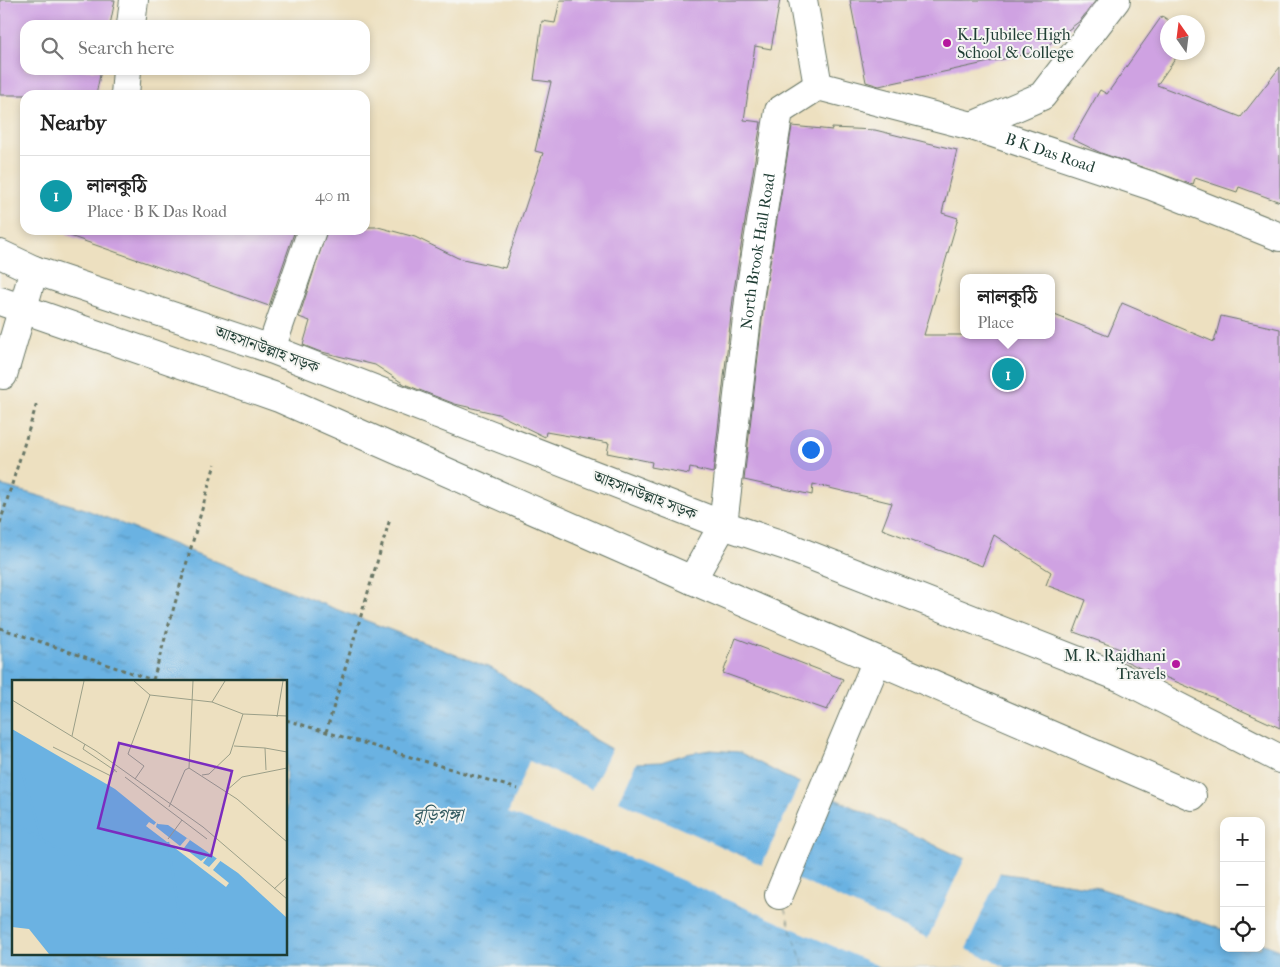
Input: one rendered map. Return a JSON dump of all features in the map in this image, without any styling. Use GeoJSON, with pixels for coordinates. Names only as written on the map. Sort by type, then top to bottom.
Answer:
{"type":"FeatureCollection","features":[{"type":"Feature","properties":{"kind":"street"},"geometry":{"type":"LineString","coordinates":[[132,20],[134,0]]}},
{"type":"Feature","properties":{"kind":"street"},"geometry":{"type":"LineString","coordinates":[[803,0],[818,86]]}},
{"type":"Feature","properties":{"kind":"street"},"geometry":{"type":"LineString","coordinates":[[972,126],[1042,96],[1116,0]]}},
{"type":"Feature","properties":{"kind":"street"},"geometry":{"type":"LineString","coordinates":[[125,90],[127,75]]}},
{"type":"Feature","properties":{"kind":"street","name":"B K Das Road"},"geometry":{"type":"LineString","coordinates":[[818,86],[972,126],[1152,186],[1278,231]]}},
{"type":"Feature","properties":{"kind":"street","name":"North Brook Hall Road"},"geometry":{"type":"LineString","coordinates":[[723,525],[750,292],[779,111],[818,86]]}},
{"type":"Feature","properties":{"kind":"street"},"geometry":{"type":"LineString","coordinates":[[271,349],[310,235]]}},
{"type":"Feature","properties":{"kind":"street","name":"আহসানউল্লাহ সড়ক"},"geometry":{"type":"LineString","coordinates":[[0,254],[34,270],[271,349],[723,525],[786,546],[1122,678],[1280,759]]}},
{"type":"Feature","properties":{"kind":"street"},"geometry":{"type":"LineString","coordinates":[[0,374],[3,375],[11,305],[34,270]]}},
{"type":"Feature","properties":{"kind":"street"},"geometry":{"type":"LineString","coordinates":[[11,305],[279,398],[692,580],[1192,796]]}},
{"type":"Feature","properties":{"kind":"street"},"geometry":{"type":"LineString","coordinates":[[692,580],[723,525]]}},
{"type":"Feature","properties":{"kind":"street"},"geometry":{"type":"LineString","coordinates":[[779,895],[878,660]]}},
{"type":"Feature","properties":{"kind":"path"},"geometry":{"type":"LineString","coordinates":[[0,522],[37,403]]}},
{"type":"Feature","properties":{"kind":"path"},"geometry":{"type":"LineString","coordinates":[[0,628],[154,680],[216,464]]}},
{"type":"Feature","properties":{"kind":"path"},"geometry":{"type":"LineString","coordinates":[[326,732],[390,520]]}},
{"type":"Feature","properties":{"kind":"path"},"geometry":{"type":"LineString","coordinates":[[288,721],[518,789]]}},
{"type":"Feature","properties":{"kind":"water","name":"বুড়িগঙ্গা"},"geometry":{"type":"Polygon","coordinates":[[[0,485],[82,508],[333,608],[493,669],[546,704],[595,740],[636,763],[661,762],[686,754],[710,750],[739,752],[782,775],[965,859],[1000,873],[1099,888],[1220,929],[1220,952],[1265,952],[1265,944],[1280,950],[1280,967],[0,967],[0,485]]]}},
{"type":"Feature","properties":{"kind":"pier"},"geometry":{"type":"Polygon","coordinates":[[[612,748],[637,761],[619,801],[762,865],[801,780],[832,795],[795,878],[928,938],[966,856],[1001,870],[966,949],[1006,967],[881,967],[638,861],[508,813],[529,761],[592,789],[612,748]]]}},
{"type":"Feature","properties":{"kind":"building"},"geometry":{"type":"Polygon","coordinates":[[[0,0],[115,0],[111,20],[20,20],[20,75],[100,75],[97,90],[20,90],[20,95],[0,95],[0,0]]]}},
{"type":"Feature","properties":{"kind":"building"},"geometry":{"type":"Polygon","coordinates":[[[560,0],[780,0],[771,49],[755,46],[744,120],[761,122],[734,290],[713,473],[690,468],[689,474],[651,467],[652,462],[607,453],[609,443],[546,432],[545,437],[498,414],[455,404],[404,384],[375,365],[318,351],[303,345],[310,321],[299,317],[325,235],[370,235],[370,227],[378,227],[415,237],[458,258],[505,268],[543,153],[535,151],[551,82],[534,80],[542,21],[555,23],[560,0]]]}},
{"type":"Feature","properties":{"kind":"building"},"geometry":{"type":"Polygon","coordinates":[[[850,0],[1096,0],[1080,21],[1040,51],[879,86],[866,82],[850,0]]]}},
{"type":"Feature","properties":{"kind":"building"},"geometry":{"type":"Polygon","coordinates":[[[1160,19],[1160,60],[1174,60],[1157,85],[1241,117],[1280,67],[1280,202],[1239,187],[1237,192],[1195,178],[1193,185],[1101,153],[1072,139],[1100,90],[1107,94],[1160,19]]]}},
{"type":"Feature","properties":{"kind":"building"},"geometry":{"type":"Polygon","coordinates":[[[792,126],[832,130],[832,128],[875,130],[957,150],[942,213],[958,218],[924,335],[960,335],[960,339],[1055,339],[1055,315],[1108,336],[1122,303],[1214,342],[1221,316],[1280,329],[1280,728],[1146,669],[1146,671],[1118,657],[1120,649],[1074,632],[1086,600],[1046,585],[1051,572],[994,535],[982,566],[882,529],[892,503],[813,484],[812,495],[744,480],[765,294],[792,126]]]}},
{"type":"Feature","properties":{"kind":"building"},"geometry":{"type":"Polygon","coordinates":[[[67,235],[293,235],[269,306],[67,235]]]}},
{"type":"Feature","properties":{"kind":"building"},"geometry":{"type":"Polygon","coordinates":[[[736,638],[843,679],[827,710],[723,673],[736,638]]]}},
{"type":"Feature","properties":{"kind":"ferry route"},"geometry":{"type":"LineString","coordinates":[[784,908],[804,967]]}},
{"type":"Feature","properties":{"kind":"place","name":"K.L.Jubilee High School & College"},"geometry":{"type":"Point","coordinates":[947,43]}},
{"type":"Feature","properties":{"kind":"place","name":"লালকুঠি"},"geometry":{"type":"Point","coordinates":[1008,374]}},
{"type":"Feature","properties":{"kind":"place","name":"M. R. Rajdhani Travels"},"geometry":{"type":"Point","coordinates":[1176,664]}}]}
